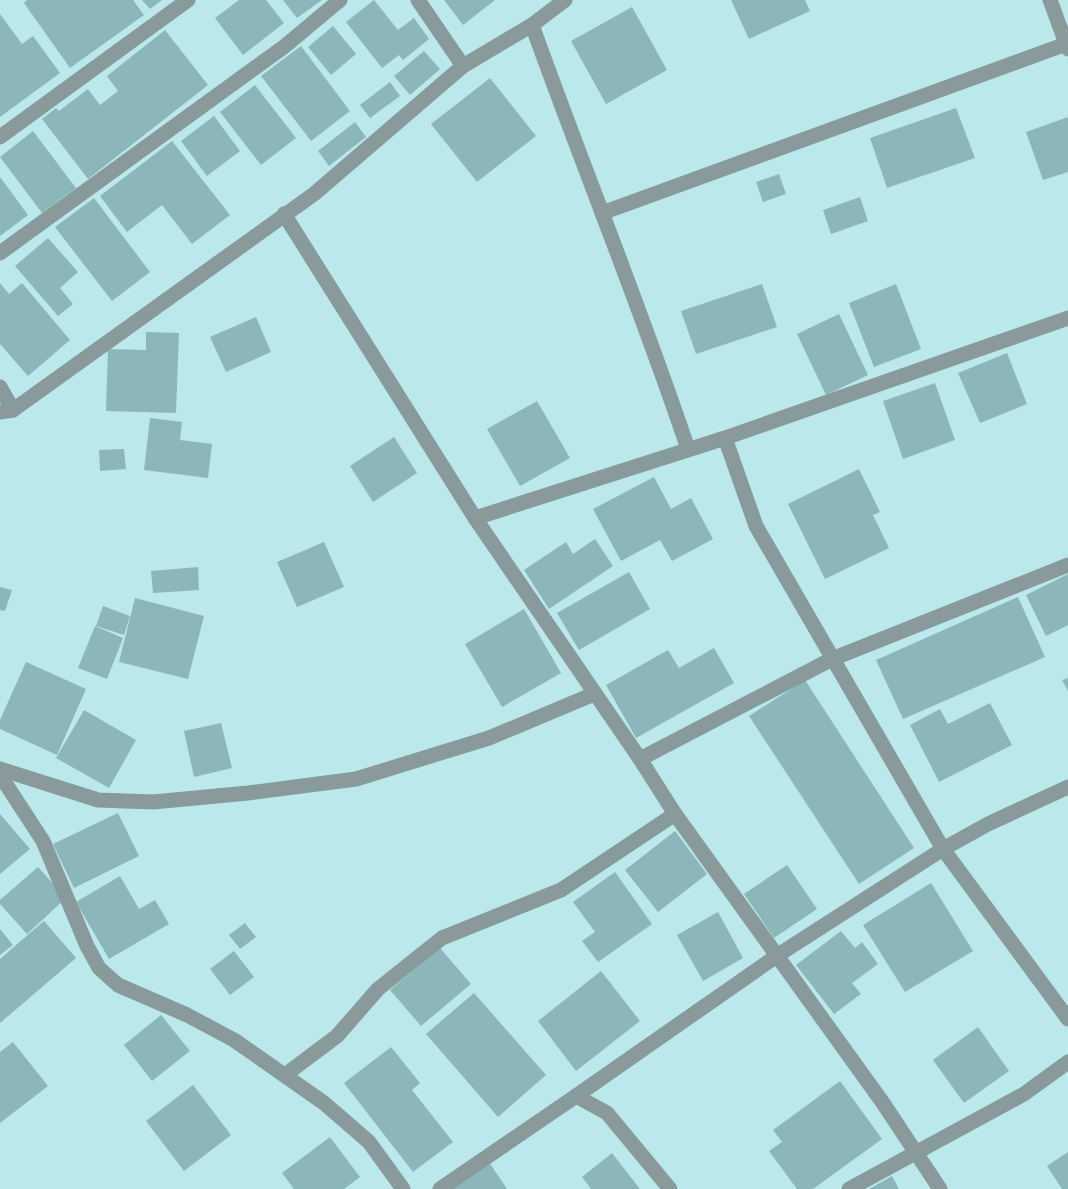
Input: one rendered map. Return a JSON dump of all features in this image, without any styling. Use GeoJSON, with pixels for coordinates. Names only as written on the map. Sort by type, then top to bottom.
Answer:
{"type":"FeatureCollection","features":[{"type":"Feature","properties":{"kind":"street"},"geometry":{"type":"LineString","coordinates":[[0,137],[188,0]]}},
{"type":"Feature","properties":{"kind":"street"},"geometry":{"type":"LineString","coordinates":[[0,253],[285,46],[340,0]]}},
{"type":"Feature","properties":{"kind":"street"},"geometry":{"type":"LineString","coordinates":[[418,0],[463,66]]}},
{"type":"Feature","properties":{"kind":"street"},"geometry":{"type":"LineString","coordinates":[[0,387],[7,411],[314,194],[463,66],[532,26],[565,0]]}},
{"type":"Feature","properties":{"kind":"street"},"geometry":{"type":"LineString","coordinates":[[602,213],[1067,46],[1050,0]]}},
{"type":"Feature","properties":{"kind":"street"},"geometry":{"type":"LineString","coordinates":[[532,26],[658,361],[688,449]]}},
{"type":"Feature","properties":{"kind":"street"},"geometry":{"type":"LineString","coordinates":[[284,214],[475,518],[675,814],[778,954],[940,1189]]}},
{"type":"Feature","properties":{"kind":"street"},"geometry":{"type":"LineString","coordinates":[[475,518],[725,438],[1068,318]]}},
{"type":"Feature","properties":{"kind":"street"},"geometry":{"type":"LineString","coordinates":[[725,438],[756,526],[943,849],[1068,1019]]}},
{"type":"Feature","properties":{"kind":"street"},"geometry":{"type":"LineString","coordinates":[[640,759],[832,659],[1068,566]]}},
{"type":"Feature","properties":{"kind":"street"},"geometry":{"type":"LineString","coordinates":[[0,769],[98,800],[153,802],[258,792],[356,779],[489,738],[594,694]]}},
{"type":"Feature","properties":{"kind":"street"},"geometry":{"type":"LineString","coordinates":[[0,775],[43,841],[87,946],[99,968],[118,985],[187,1015],[234,1040],[324,1103],[369,1142],[404,1189]]}},
{"type":"Feature","properties":{"kind":"street"},"geometry":{"type":"LineString","coordinates":[[440,1189],[778,954],[943,849],[988,824],[1068,787]]}},
{"type":"Feature","properties":{"kind":"street"},"geometry":{"type":"LineString","coordinates":[[285,1075],[337,1036],[378,989],[442,938],[561,890],[675,814]]}},
{"type":"Feature","properties":{"kind":"street"},"geometry":{"type":"LineString","coordinates":[[849,1189],[1024,1094],[1068,1062]]}},
{"type":"Feature","properties":{"kind":"street"},"geometry":{"type":"LineString","coordinates":[[576,1096],[608,1113],[670,1189]]}},
{"type":"Feature","properties":{"kind":"building"},"geometry":{"type":"Polygon","coordinates":[[[27,0],[133,0],[144,15],[70,68],[24,3],[27,0]]]}},
{"type":"Feature","properties":{"kind":"building"},"geometry":{"type":"Polygon","coordinates":[[[142,0],[162,0],[150,9],[142,0]]]}},
{"type":"Feature","properties":{"kind":"building"},"geometry":{"type":"Polygon","coordinates":[[[239,0],[266,0],[284,23],[243,55],[215,18],[239,0]]]}},
{"type":"Feature","properties":{"kind":"building"},"geometry":{"type":"Polygon","coordinates":[[[283,0],[322,0],[297,18],[283,0]]]}},
{"type":"Feature","properties":{"kind":"building"},"geometry":{"type":"Polygon","coordinates":[[[374,0],[398,30],[414,18],[429,39],[403,60],[399,55],[382,68],[346,22],[374,0]]]}},
{"type":"Feature","properties":{"kind":"building"},"geometry":{"type":"Polygon","coordinates":[[[444,0],[495,0],[463,25],[444,0]]]}},
{"type":"Feature","properties":{"kind":"building"},"geometry":{"type":"Polygon","coordinates":[[[731,0],[805,0],[810,11],[749,39],[731,0]]]}},
{"type":"Feature","properties":{"kind":"building"},"geometry":{"type":"Polygon","coordinates":[[[632,7],[667,70],[606,104],[571,41],[632,7]]]}},
{"type":"Feature","properties":{"kind":"building"},"geometry":{"type":"Polygon","coordinates":[[[0,14],[22,44],[33,36],[60,73],[0,117],[0,14]]]}},
{"type":"Feature","properties":{"kind":"building"},"geometry":{"type":"Polygon","coordinates":[[[333,26],[356,54],[331,75],[308,47],[333,26]]]}},
{"type":"Feature","properties":{"kind":"building"},"geometry":{"type":"Polygon","coordinates":[[[165,30],[208,85],[88,179],[42,119],[56,108],[59,111],[88,89],[100,105],[118,91],[107,76],[165,30]]]}},
{"type":"Feature","properties":{"kind":"building"},"geometry":{"type":"Polygon","coordinates":[[[301,46],[350,111],[311,141],[261,76],[301,46]]]}},
{"type":"Feature","properties":{"kind":"building"},"geometry":{"type":"Polygon","coordinates":[[[424,51],[440,69],[410,95],[394,76],[424,51]]]}},
{"type":"Feature","properties":{"kind":"building"},"geometry":{"type":"Polygon","coordinates":[[[490,78],[536,136],[477,182],[431,124],[490,78]]]}},
{"type":"Feature","properties":{"kind":"building"},"geometry":{"type":"Polygon","coordinates":[[[390,82],[400,96],[370,118],[360,105],[390,82]]]}},
{"type":"Feature","properties":{"kind":"building"},"geometry":{"type":"Polygon","coordinates":[[[255,85],[296,138],[261,165],[220,112],[255,85]]]}},
{"type":"Feature","properties":{"kind":"building"},"geometry":{"type":"Polygon","coordinates":[[[956,108],[975,158],[887,188],[870,138],[956,108]]]}},
{"type":"Feature","properties":{"kind":"building"},"geometry":{"type":"Polygon","coordinates":[[[214,116],[240,151],[207,176],[181,141],[214,116]]]}},
{"type":"Feature","properties":{"kind":"building"},"geometry":{"type":"Polygon","coordinates":[[[1068,117],[1068,172],[1043,180],[1026,132],[1068,117]]]}},
{"type":"Feature","properties":{"kind":"building"},"geometry":{"type":"Polygon","coordinates":[[[355,122],[366,137],[329,166],[318,151],[355,122]]]}},
{"type":"Feature","properties":{"kind":"building"},"geometry":{"type":"Polygon","coordinates":[[[33,131],[76,188],[42,213],[0,157],[33,131]]]}},
{"type":"Feature","properties":{"kind":"building"},"geometry":{"type":"Polygon","coordinates":[[[172,141],[230,215],[192,244],[162,205],[127,232],[100,196],[172,141]]]}},
{"type":"Feature","properties":{"kind":"building"},"geometry":{"type":"Polygon","coordinates":[[[779,174],[786,194],[763,202],[756,182],[779,174]]]}},
{"type":"Feature","properties":{"kind":"building"},"geometry":{"type":"Polygon","coordinates":[[[0,177],[28,215],[0,236],[0,177]]]}},
{"type":"Feature","properties":{"kind":"building"},"geometry":{"type":"Polygon","coordinates":[[[860,197],[868,221],[831,234],[823,210],[860,197]]]}},
{"type":"Feature","properties":{"kind":"building"},"geometry":{"type":"Polygon","coordinates":[[[94,198],[150,272],[112,301],[55,227],[94,198]]]}},
{"type":"Feature","properties":{"kind":"building"},"geometry":{"type":"Polygon","coordinates":[[[48,238],[78,272],[60,288],[73,304],[58,316],[15,266],[48,238]]]}},
{"type":"Feature","properties":{"kind":"building"},"geometry":{"type":"Polygon","coordinates":[[[0,283],[9,294],[22,283],[70,340],[28,376],[0,344],[0,283]]]}},
{"type":"Feature","properties":{"kind":"building"},"geometry":{"type":"Polygon","coordinates":[[[762,284],[777,327],[696,354],[681,311],[762,284]]]}},
{"type":"Feature","properties":{"kind":"building"},"geometry":{"type":"Polygon","coordinates":[[[896,284],[921,349],[874,367],[849,303],[896,284]]]}},
{"type":"Feature","properties":{"kind":"building"},"geometry":{"type":"Polygon","coordinates":[[[839,314],[868,375],[826,395],[797,334],[839,314]]]}},
{"type":"Feature","properties":{"kind":"building"},"geometry":{"type":"Polygon","coordinates":[[[256,317],[271,352],[226,372],[210,337],[256,317]]]}},
{"type":"Feature","properties":{"kind":"building"},"geometry":{"type":"Polygon","coordinates":[[[146,332],[179,333],[176,413],[106,411],[108,349],[146,350],[146,332]]]}},
{"type":"Feature","properties":{"kind":"building"},"geometry":{"type":"Polygon","coordinates":[[[1007,353],[1027,404],[980,423],[958,373],[1007,353]]]}},
{"type":"Feature","properties":{"kind":"building"},"geometry":{"type":"Polygon","coordinates":[[[935,383],[955,440],[903,459],[883,401],[935,383]]]}},
{"type":"Feature","properties":{"kind":"building"},"geometry":{"type":"Polygon","coordinates":[[[537,401],[570,458],[520,486],[487,429],[537,401]]]}},
{"type":"Feature","properties":{"kind":"building"},"geometry":{"type":"Polygon","coordinates":[[[150,418],[182,422],[180,440],[212,444],[208,478],[144,470],[150,418]]]}},
{"type":"Feature","properties":{"kind":"building"},"geometry":{"type":"Polygon","coordinates":[[[394,437],[417,473],[373,502],[350,466],[394,437]]]}},
{"type":"Feature","properties":{"kind":"building"},"geometry":{"type":"Polygon","coordinates":[[[124,449],[126,469],[100,471],[99,450],[124,449]]]}},
{"type":"Feature","properties":{"kind":"building"},"geometry":{"type":"Polygon","coordinates":[[[859,469],[880,512],[873,515],[889,548],[825,579],[788,504],[859,469]]]}},
{"type":"Feature","properties":{"kind":"building"},"geometry":{"type":"Polygon","coordinates":[[[654,477],[671,509],[691,498],[713,539],[672,561],[660,540],[621,561],[593,509],[654,477]]]}},
{"type":"Feature","properties":{"kind":"building"},"geometry":{"type":"Polygon","coordinates":[[[595,539],[613,566],[549,609],[524,570],[566,542],[573,554],[595,539]]]}},
{"type":"Feature","properties":{"kind":"building"},"geometry":{"type":"Polygon","coordinates":[[[324,542],[344,587],[297,607],[277,562],[324,542]]]}},
{"type":"Feature","properties":{"kind":"building"},"geometry":{"type":"Polygon","coordinates":[[[198,567],[199,590],[153,593],[151,571],[198,567]]]}},
{"type":"Feature","properties":{"kind":"building"},"geometry":{"type":"Polygon","coordinates":[[[629,572],[650,609],[579,650],[557,613],[629,572]]]}},
{"type":"Feature","properties":{"kind":"building"},"geometry":{"type":"Polygon","coordinates":[[[1068,574],[1068,625],[1046,636],[1026,595],[1068,574]]]}},
{"type":"Feature","properties":{"kind":"building"},"geometry":{"type":"Polygon","coordinates":[[[0,587],[12,590],[5,611],[0,610],[0,587]]]}},
{"type":"Feature","properties":{"kind":"building"},"geometry":{"type":"Polygon","coordinates":[[[1018,597],[1045,657],[903,719],[876,660],[1018,597]]]}},
{"type":"Feature","properties":{"kind":"building"},"geometry":{"type":"Polygon","coordinates":[[[135,598],[204,616],[188,679],[119,662],[135,598]]]}},
{"type":"Feature","properties":{"kind":"building"},"geometry":{"type":"Polygon","coordinates":[[[103,606],[130,616],[124,635],[96,626],[103,606]]]}},
{"type":"Feature","properties":{"kind":"building"},"geometry":{"type":"Polygon","coordinates":[[[524,609],[561,673],[502,707],[465,644],[524,609]]]}},
{"type":"Feature","properties":{"kind":"building"},"geometry":{"type":"Polygon","coordinates":[[[95,626],[123,638],[107,679],[78,668],[95,626]]]}},
{"type":"Feature","properties":{"kind":"building"},"geometry":{"type":"Polygon","coordinates":[[[714,648],[734,683],[636,738],[606,685],[668,650],[679,668],[714,648]]]}},
{"type":"Feature","properties":{"kind":"building"},"geometry":{"type":"Polygon","coordinates":[[[26,662],[86,689],[57,755],[0,729],[0,720],[26,662]]]}},
{"type":"Feature","properties":{"kind":"building"},"geometry":{"type":"Polygon","coordinates":[[[1068,678],[1068,691],[1062,680],[1068,678]]]}},
{"type":"Feature","properties":{"kind":"building"},"geometry":{"type":"Polygon","coordinates":[[[805,680],[914,848],[859,884],[749,716],[805,680]]]}},
{"type":"Feature","properties":{"kind":"building"},"geometry":{"type":"Polygon","coordinates":[[[990,703],[1012,745],[939,782],[910,725],[940,709],[948,724],[990,703]]]}},
{"type":"Feature","properties":{"kind":"building"},"geometry":{"type":"Polygon","coordinates":[[[84,710],[136,740],[109,788],[56,758],[84,710]]]}},
{"type":"Feature","properties":{"kind":"building"},"geometry":{"type":"Polygon","coordinates":[[[221,723],[232,768],[194,777],[184,731],[221,723]]]}},
{"type":"Feature","properties":{"kind":"building"},"geometry":{"type":"Polygon","coordinates":[[[118,813],[139,856],[74,888],[53,844],[118,813]]]}},
{"type":"Feature","properties":{"kind":"building"},"geometry":{"type":"Polygon","coordinates":[[[0,814],[30,849],[0,874],[0,814]]]}},
{"type":"Feature","properties":{"kind":"building"},"geometry":{"type":"Polygon","coordinates":[[[675,831],[707,874],[658,912],[625,870],[675,831]]]}},
{"type":"Feature","properties":{"kind":"building"},"geometry":{"type":"Polygon","coordinates":[[[787,865],[817,909],[774,938],[744,894],[787,865]]]}},
{"type":"Feature","properties":{"kind":"building"},"geometry":{"type":"Polygon","coordinates":[[[38,867],[66,898],[27,934],[0,904],[0,900],[38,867]]]}},
{"type":"Feature","properties":{"kind":"building"},"geometry":{"type":"Polygon","coordinates":[[[615,872],[652,924],[598,962],[582,941],[595,932],[573,902],[615,872]]]}},
{"type":"Feature","properties":{"kind":"building"},"geometry":{"type":"Polygon","coordinates":[[[120,876],[139,909],[155,900],[169,924],[109,959],[76,902],[120,876]]]}},
{"type":"Feature","properties":{"kind":"building"},"geometry":{"type":"Polygon","coordinates":[[[931,883],[973,951],[905,992],[863,925],[931,883]]]}},
{"type":"Feature","properties":{"kind":"building"},"geometry":{"type":"Polygon","coordinates":[[[718,912],[743,958],[703,981],[677,935],[718,912]]]}},
{"type":"Feature","properties":{"kind":"building"},"geometry":{"type":"Polygon","coordinates":[[[44,921],[76,958],[0,1023],[0,959],[44,921]]]}},
{"type":"Feature","properties":{"kind":"building"},"geometry":{"type":"Polygon","coordinates":[[[245,923],[256,937],[240,949],[229,935],[245,923]]]}},
{"type":"Feature","properties":{"kind":"building"},"geometry":{"type":"Polygon","coordinates":[[[0,929],[13,945],[0,955],[0,929]]]}},
{"type":"Feature","properties":{"kind":"building"},"geometry":{"type":"Polygon","coordinates":[[[841,931],[855,948],[862,942],[878,964],[852,983],[861,994],[834,1014],[796,965],[841,931]]]}},
{"type":"Feature","properties":{"kind":"building"},"geometry":{"type":"Polygon","coordinates":[[[440,948],[471,984],[421,1026],[390,990],[440,948]]]}},
{"type":"Feature","properties":{"kind":"building"},"geometry":{"type":"Polygon","coordinates":[[[234,951],[254,977],[230,995],[210,969],[234,951]]]}},
{"type":"Feature","properties":{"kind":"building"},"geometry":{"type":"Polygon","coordinates":[[[601,971],[640,1021],[576,1071],[538,1021],[601,971]]]}},
{"type":"Feature","properties":{"kind":"building"},"geometry":{"type":"Polygon","coordinates":[[[474,993],[546,1075],[498,1117],[426,1034],[474,993]]]}},
{"type":"Feature","properties":{"kind":"building"},"geometry":{"type":"Polygon","coordinates":[[[161,1015],[190,1051],[152,1081],[124,1045],[161,1015]]]}},
{"type":"Feature","properties":{"kind":"building"},"geometry":{"type":"Polygon","coordinates":[[[978,1027],[1009,1071],[964,1103],[933,1060],[978,1027]]]}},
{"type":"Feature","properties":{"kind":"building"},"geometry":{"type":"Polygon","coordinates":[[[13,1042],[48,1086],[0,1123],[0,1052],[13,1042]]]}},
{"type":"Feature","properties":{"kind":"building"},"geometry":{"type":"Polygon","coordinates":[[[391,1047],[420,1083],[412,1090],[453,1142],[413,1172],[344,1083],[391,1047]]]}},
{"type":"Feature","properties":{"kind":"building"},"geometry":{"type":"Polygon","coordinates":[[[840,1081],[882,1139],[813,1189],[797,1189],[769,1151],[782,1142],[773,1130],[840,1081]]]}},
{"type":"Feature","properties":{"kind":"building"},"geometry":{"type":"Polygon","coordinates":[[[193,1085],[231,1135],[184,1171],[146,1121],[193,1085]]]}},
{"type":"Feature","properties":{"kind":"building"},"geometry":{"type":"Polygon","coordinates":[[[330,1137],[360,1177],[344,1189],[294,1189],[282,1173],[330,1137]]]}},
{"type":"Feature","properties":{"kind":"building"},"geometry":{"type":"Polygon","coordinates":[[[1068,1152],[1068,1189],[1062,1189],[1047,1166],[1068,1152]]]}},
{"type":"Feature","properties":{"kind":"building"},"geometry":{"type":"Polygon","coordinates":[[[612,1153],[640,1189],[591,1189],[582,1177],[612,1153]]]}},
{"type":"Feature","properties":{"kind":"building"},"geometry":{"type":"Polygon","coordinates":[[[489,1162],[507,1189],[449,1189],[489,1162]]]}},
{"type":"Feature","properties":{"kind":"building"},"geometry":{"type":"Polygon","coordinates":[[[892,1176],[899,1189],[869,1189],[892,1176]]]}}]}
